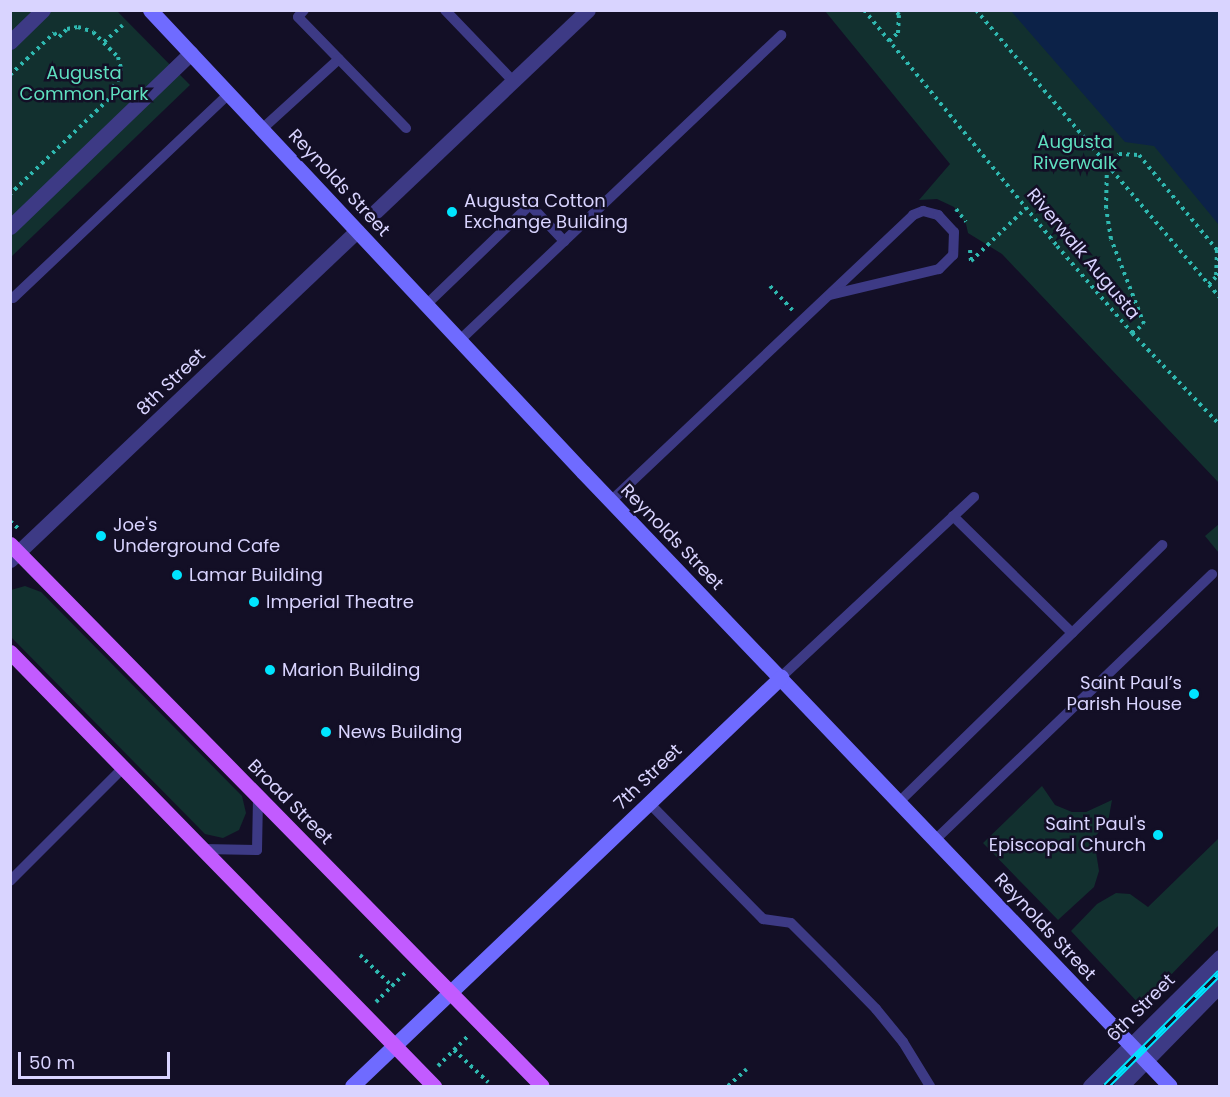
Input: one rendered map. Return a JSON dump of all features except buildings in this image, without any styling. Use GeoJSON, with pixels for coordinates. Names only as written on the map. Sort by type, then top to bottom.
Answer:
{"type":"FeatureCollection","features":[{"type":"Feature","properties":{"kind":"main road","name":"Reynolds Street"},"geometry":{"type":"LineString","coordinates":[[150,10],[611,501],[1170,1086]]}},
{"type":"Feature","properties":{"kind":"main road","name":"Broad Street"},"geometry":{"type":"LineString","coordinates":[[13,552],[542,1086]]}},
{"type":"Feature","properties":{"kind":"main road"},"geometry":{"type":"LineString","coordinates":[[10,652],[434,1086]]}},
{"type":"Feature","properties":{"kind":"main road","name":"7th Street"},"geometry":{"type":"LineString","coordinates":[[352,1086],[781,677]]}},
{"type":"Feature","properties":{"kind":"street"},"geometry":{"type":"LineString","coordinates":[[10,42],[44,10]]}},
{"type":"Feature","properties":{"kind":"street"},"geometry":{"type":"LineString","coordinates":[[375,211],[588,10]]}},
{"type":"Feature","properties":{"kind":"street"},"geometry":{"type":"LineString","coordinates":[[10,226],[191,53]]}},
{"type":"Feature","properties":{"kind":"street","name":"8th Street"},"geometry":{"type":"LineString","coordinates":[[13,552],[357,231]]}},
{"type":"Feature","properties":{"kind":"street","name":"6th Street"},"geometry":{"type":"LineString","coordinates":[[1090,1086],[1220,957]]}},
{"type":"Feature","properties":{"kind":"street"},"geometry":{"type":"LineString","coordinates":[[1121,1086],[1220,985]]}},
{"type":"Feature","properties":{"kind":"lane"},"geometry":{"type":"LineString","coordinates":[[304,10],[298,16],[406,128]]}},
{"type":"Feature","properties":{"kind":"lane"},"geometry":{"type":"LineString","coordinates":[[445,10],[513,81]]}},
{"type":"Feature","properties":{"kind":"lane"},"geometry":{"type":"LineString","coordinates":[[460,340],[781,35]]}},
{"type":"Feature","properties":{"kind":"lane"},"geometry":{"type":"LineString","coordinates":[[262,129],[339,58]]}},
{"type":"Feature","properties":{"kind":"lane"},"geometry":{"type":"LineString","coordinates":[[13,298],[229,94]]}},
{"type":"Feature","properties":{"kind":"lane"},"geometry":{"type":"LineString","coordinates":[[426,305],[530,205],[564,241]]}},
{"type":"Feature","properties":{"kind":"lane"},"geometry":{"type":"LineString","coordinates":[[611,501],[913,215],[923,211],[938,215],[954,232],[953,255],[939,269],[830,295]]}},
{"type":"Feature","properties":{"kind":"lane","name":"7th Street"},"geometry":{"type":"LineString","coordinates":[[781,677],[974,497]]}},
{"type":"Feature","properties":{"kind":"lane"},"geometry":{"type":"LineString","coordinates":[[953,516],[1072,633]]}},
{"type":"Feature","properties":{"kind":"lane"},"geometry":{"type":"LineString","coordinates":[[899,802],[1162,545]]}},
{"type":"Feature","properties":{"kind":"lane"},"geometry":{"type":"LineString","coordinates":[[935,840],[1212,574]]}},
{"type":"Feature","properties":{"kind":"lane"},"geometry":{"type":"LineString","coordinates":[[10,880],[122,769]]}},
{"type":"Feature","properties":{"kind":"lane"},"geometry":{"type":"LineString","coordinates":[[203,849],[257,850],[258,798]]}},
{"type":"Feature","properties":{"kind":"lane"},"geometry":{"type":"LineString","coordinates":[[649,803],[763,919],[791,923],[839,971],[876,1009],[903,1042],[930,1086]]}},
{"type":"Feature","properties":{"kind":"path","name":"Riverwalk Augusta"},"geometry":{"type":"LineString","coordinates":[[864,10],[1132,333],[1220,425]]}},
{"type":"Feature","properties":{"kind":"path"},"geometry":{"type":"LineString","coordinates":[[888,41],[898,33],[899,15],[896,10]]}},
{"type":"Feature","properties":{"kind":"path"},"geometry":{"type":"LineString","coordinates":[[976,10],[1220,298]]}},
{"type":"Feature","properties":{"kind":"path"},"geometry":{"type":"LineString","coordinates":[[104,42],[123,24]]}},
{"type":"Feature","properties":{"kind":"path"},"geometry":{"type":"LineString","coordinates":[[10,75],[54,33],[58,37],[67,29],[83,27],[93,32],[118,57],[121,68],[119,79],[110,91],[114,94],[10,194]]}},
{"type":"Feature","properties":{"kind":"path"},"geometry":{"type":"LineString","coordinates":[[1132,333],[1144,324],[1111,239],[1106,208],[1107,165],[1119,154],[1139,155],[1217,250],[1216,277],[1208,285]]}},
{"type":"Feature","properties":{"kind":"path"},"geometry":{"type":"LineString","coordinates":[[970,261],[1026,208]]}},
{"type":"Feature","properties":{"kind":"path"},"geometry":{"type":"LineString","coordinates":[[770,286],[802,321]]}},
{"type":"Feature","properties":{"kind":"path"},"geometry":{"type":"LineString","coordinates":[[360,955],[392,986]]}},
{"type":"Feature","properties":{"kind":"path"},"geometry":{"type":"LineString","coordinates":[[374,1004],[410,969]]}},
{"type":"Feature","properties":{"kind":"path"},"geometry":{"type":"LineString","coordinates":[[436,1069],[472,1032]]}},
{"type":"Feature","properties":{"kind":"path"},"geometry":{"type":"LineString","coordinates":[[454,1050],[488,1083]]}},
{"type":"Feature","properties":{"kind":"path"},"geometry":{"type":"LineString","coordinates":[[728,1086],[747,1069]]}},
{"type":"Feature","properties":{"kind":"green space","name":"Augusta Common Park"},"geometry":{"type":"Polygon","coordinates":[[[11,11],[117,11],[190,85],[11,257],[11,11]]]}},
{"type":"Feature","properties":{"kind":"green space","name":"Augusta Riverwalk"},"geometry":{"type":"Polygon","coordinates":[[[825,11],[1116,11],[1219,129],[1219,483],[1002,254],[968,233],[966,224],[954,207],[937,199],[919,200],[950,164],[825,11]]]}},
{"type":"Feature","properties":{"kind":"green space"},"geometry":{"type":"Polygon","coordinates":[[[1219,524],[1219,553],[1205,536],[1219,524]]]}},
{"type":"Feature","properties":{"kind":"green space"},"geometry":{"type":"Polygon","coordinates":[[[25,586],[41,592],[242,796],[246,813],[239,830],[223,838],[205,834],[11,637],[11,590],[25,586]]]}},
{"type":"Feature","properties":{"kind":"green space"},"geometry":{"type":"Polygon","coordinates":[[[1042,786],[1055,805],[1072,812],[1086,812],[1112,800],[1108,822],[1090,842],[1096,852],[1099,871],[1094,887],[1058,920],[983,843],[1042,786]]]}},
{"type":"Feature","properties":{"kind":"green space"},"geometry":{"type":"Polygon","coordinates":[[[1219,838],[1219,925],[1141,1006],[1071,931],[1097,904],[1116,893],[1130,894],[1148,907],[1219,838]]]}},
{"type":"Feature","properties":{"kind":"water"},"geometry":{"type":"Polygon","coordinates":[[[1011,11],[1219,11],[1219,225],[1154,146],[1125,142],[1011,11]]]}},
{"type":"Feature","properties":{"kind":"railway"},"geometry":{"type":"LineString","coordinates":[[1106,1086],[1220,972]]}},
{"type":"Feature","properties":{"kind":"place","name":"Augusta Cotton Exchange Building"},"geometry":{"type":"Point","coordinates":[452,212]}},
{"type":"Feature","properties":{"kind":"place","name":"Joe's Underground Cafe"},"geometry":{"type":"Point","coordinates":[101,536]}},
{"type":"Feature","properties":{"kind":"place","name":"Lamar Building"},"geometry":{"type":"Point","coordinates":[177,575]}},
{"type":"Feature","properties":{"kind":"place","name":"Imperial Theatre"},"geometry":{"type":"Point","coordinates":[254,602]}},
{"type":"Feature","properties":{"kind":"place","name":"Marion Building"},"geometry":{"type":"Point","coordinates":[270,670]}},
{"type":"Feature","properties":{"kind":"place","name":"Saint Paul’s Parish House"},"geometry":{"type":"Point","coordinates":[1194,694]}},
{"type":"Feature","properties":{"kind":"place","name":"News Building"},"geometry":{"type":"Point","coordinates":[326,732]}},
{"type":"Feature","properties":{"kind":"place","name":"Saint Paul's Episcopal Church"},"geometry":{"type":"Point","coordinates":[1158,835]}}]}
